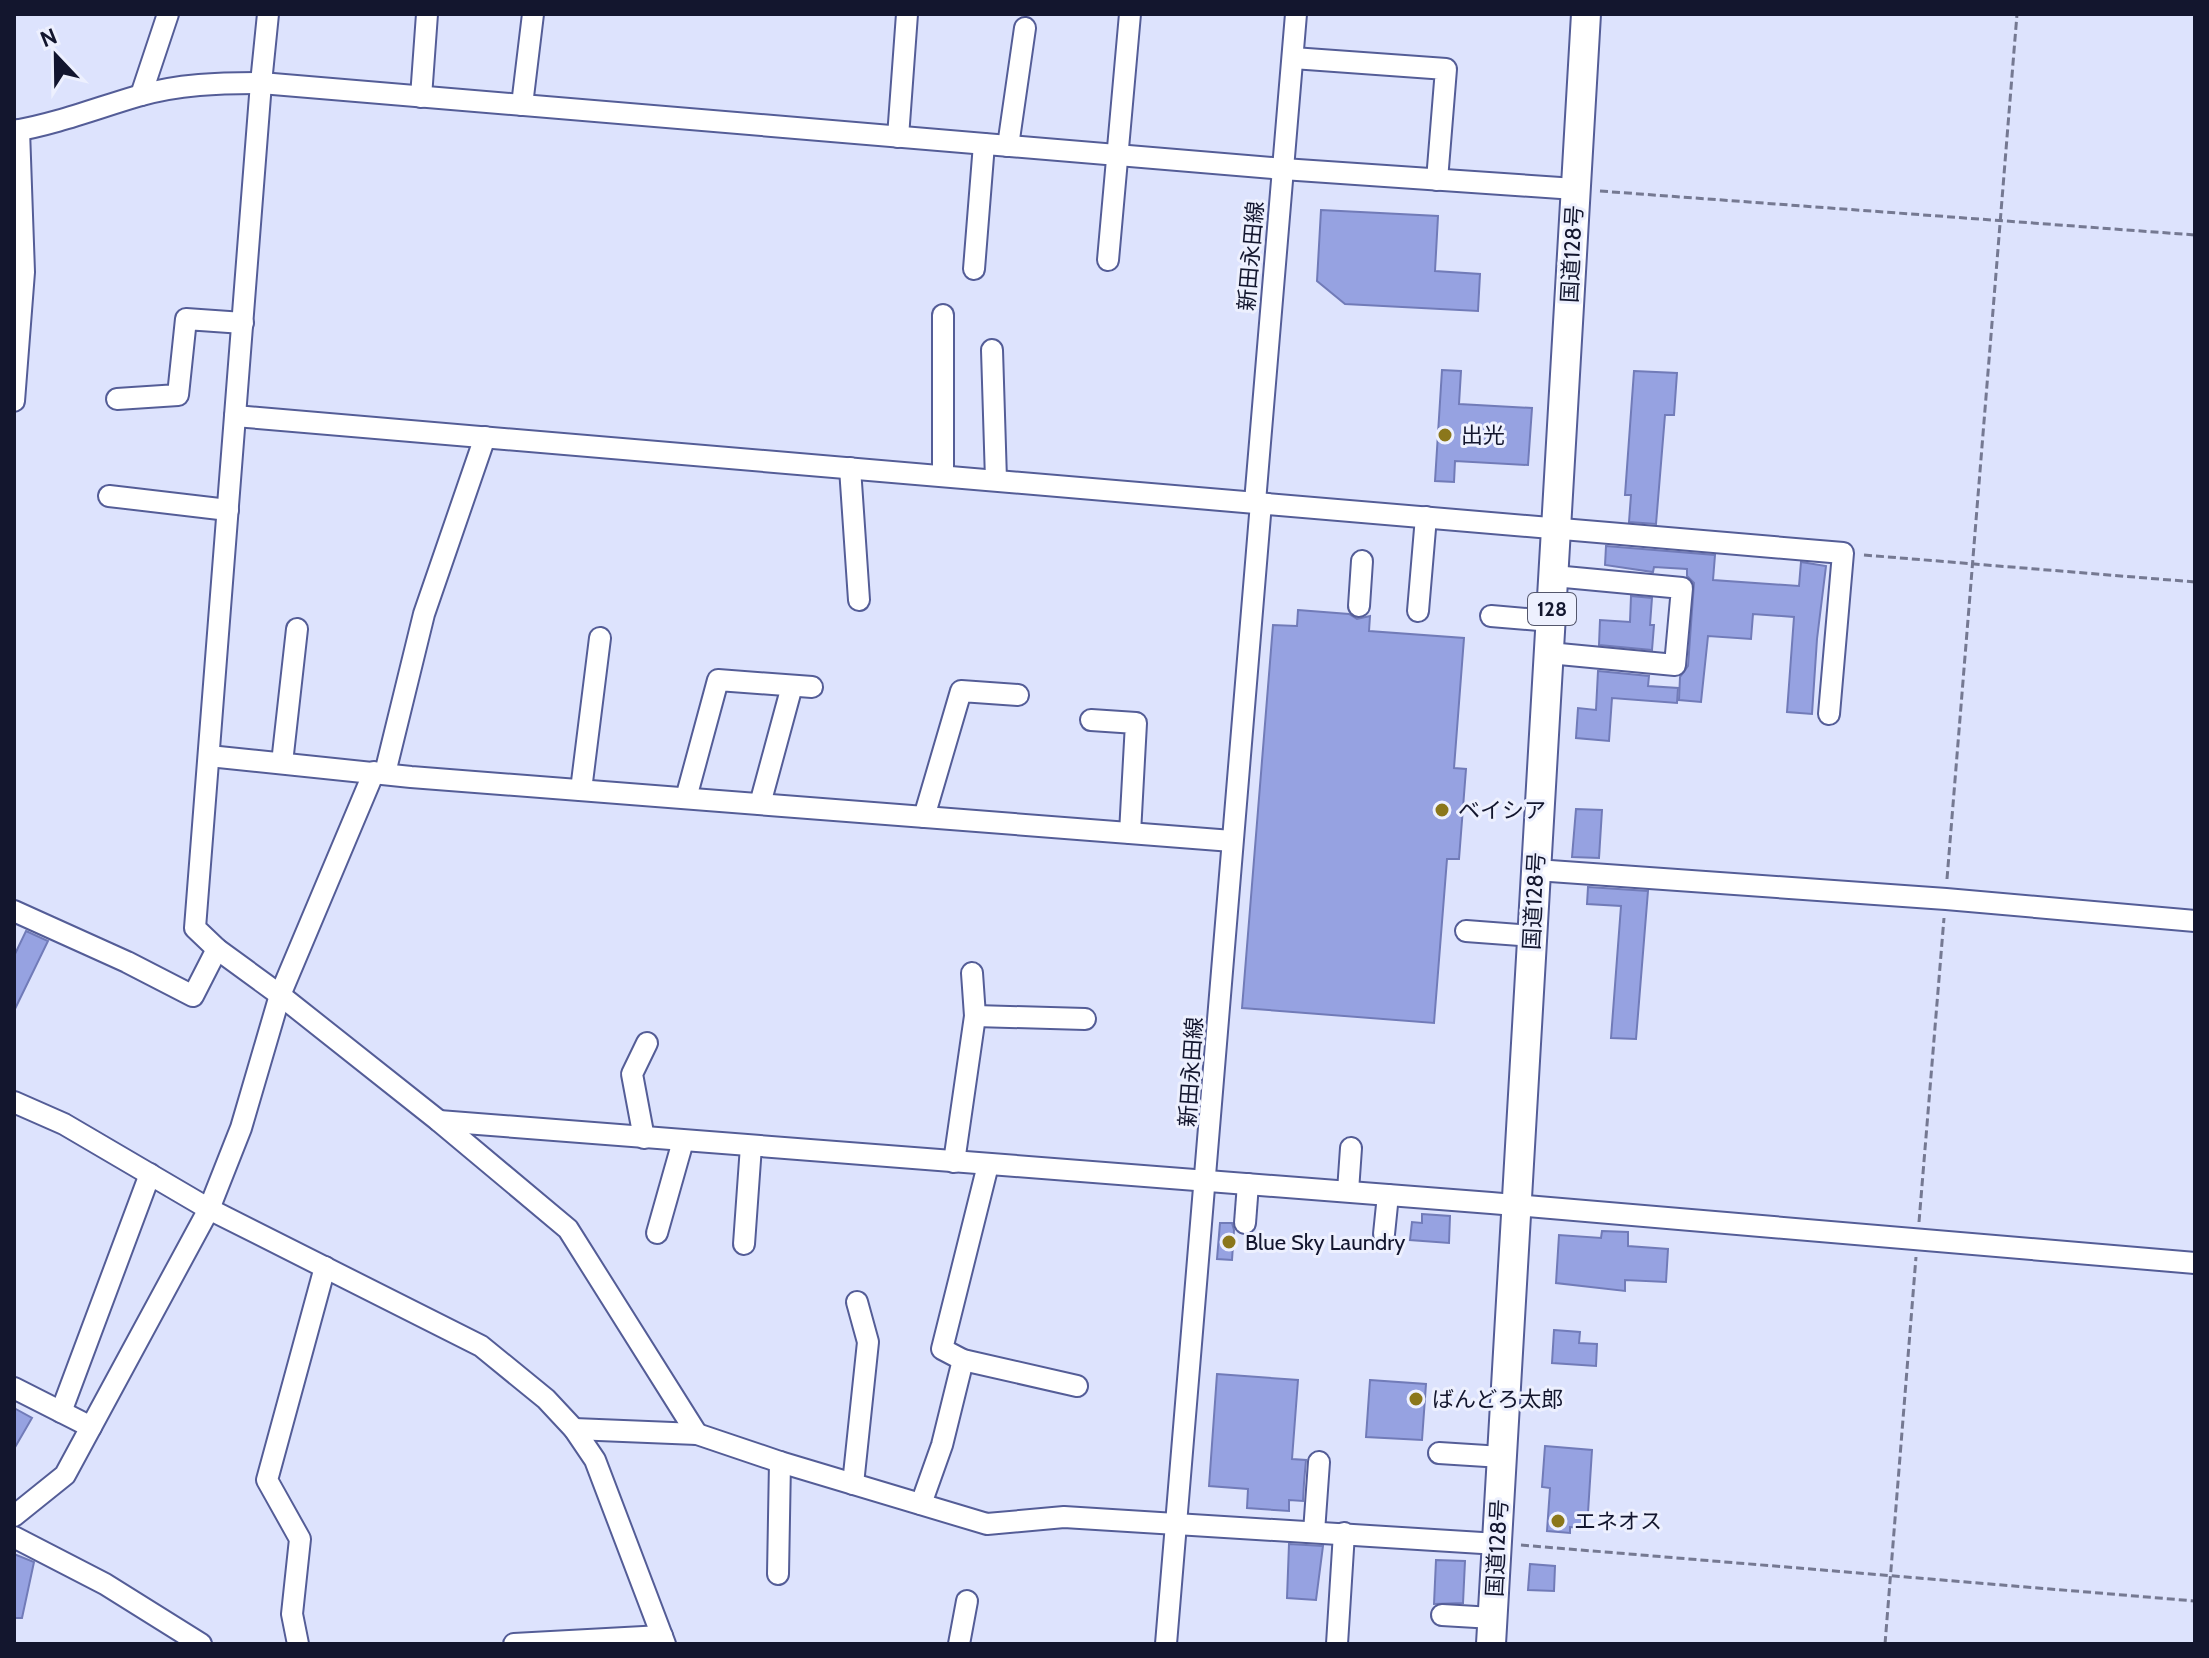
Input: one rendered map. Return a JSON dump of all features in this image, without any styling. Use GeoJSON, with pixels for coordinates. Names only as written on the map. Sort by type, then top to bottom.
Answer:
{"type":"FeatureCollection","features":[{"type":"Feature","properties":{"kind":"highway","name":"国道128号"},"geometry":{"type":"LineString","coordinates":[[1492,1631],[1586,14]]}},
{"type":"Feature","properties":{"kind":"street"},"geometry":{"type":"LineString","coordinates":[[141,95],[168,14]]}},
{"type":"Feature","properties":{"kind":"street"},"geometry":{"type":"LineString","coordinates":[[268,14],[195,928],[217,949],[439,1121],[568,1229],[697,1434]]}},
{"type":"Feature","properties":{"kind":"street"},"geometry":{"type":"LineString","coordinates":[[421,97],[427,14]]}},
{"type":"Feature","properties":{"kind":"street"},"geometry":{"type":"LineString","coordinates":[[522,105],[533,14]]}},
{"type":"Feature","properties":{"kind":"street"},"geometry":{"type":"LineString","coordinates":[[898,137],[907,14]]}},
{"type":"Feature","properties":{"kind":"street"},"geometry":{"type":"LineString","coordinates":[[1108,260],[1130,14]]}},
{"type":"Feature","properties":{"kind":"street","name":"新田永田線"},"geometry":{"type":"LineString","coordinates":[[1166,1644],[1207,1180],[1296,14]]}},
{"type":"Feature","properties":{"kind":"street"},"geometry":{"type":"LineString","coordinates":[[1008,146],[1025,28]]}},
{"type":"Feature","properties":{"kind":"street"},"geometry":{"type":"LineString","coordinates":[[1293,58],[1446,69],[1437,180]]}},
{"type":"Feature","properties":{"kind":"street"},"geometry":{"type":"LineString","coordinates":[[14,401],[24,272],[17,131],[141,95],[213,83],[261,83],[1283,169],[1575,189]]}},
{"type":"Feature","properties":{"kind":"street"},"geometry":{"type":"LineString","coordinates":[[974,269],[984,144]]}},
{"type":"Feature","properties":{"kind":"street"},"geometry":{"type":"LineString","coordinates":[[943,315],[943,476]]}},
{"type":"Feature","properties":{"kind":"street"},"geometry":{"type":"LineString","coordinates":[[117,399],[178,395],[186,319],[243,323]]}},
{"type":"Feature","properties":{"kind":"street"},"geometry":{"type":"LineString","coordinates":[[992,350],[996,480]]}},
{"type":"Feature","properties":{"kind":"street"},"geometry":{"type":"LineString","coordinates":[[235,416],[1843,553],[1829,714]]}},
{"type":"Feature","properties":{"kind":"street"},"geometry":{"type":"LineString","coordinates":[[18,1507],[65,1475],[209,1209],[241,1128],[280,995],[380,772],[424,614],[485,437]]}},
{"type":"Feature","properties":{"kind":"street"},"geometry":{"type":"LineString","coordinates":[[850,468],[859,600]]}},
{"type":"Feature","properties":{"kind":"street"},"geometry":{"type":"LineString","coordinates":[[109,496],[228,510]]}},
{"type":"Feature","properties":{"kind":"street"},"geometry":{"type":"LineString","coordinates":[[1418,611],[1426,517]]}},
{"type":"Feature","properties":{"kind":"street"},"geometry":{"type":"LineString","coordinates":[[1359,606],[1362,561]]}},
{"type":"Feature","properties":{"kind":"street"},"geometry":{"type":"LineString","coordinates":[[1549,653],[1675,665],[1682,588],[1554,576]]}},
{"type":"Feature","properties":{"kind":"street"},"geometry":{"type":"LineString","coordinates":[[1491,616],[1551,621]]}},
{"type":"Feature","properties":{"kind":"street"},"geometry":{"type":"LineString","coordinates":[[282,763],[297,629]]}},
{"type":"Feature","properties":{"kind":"street"},"geometry":{"type":"LineString","coordinates":[[581,790],[600,638]]}},
{"type":"Feature","properties":{"kind":"street"},"geometry":{"type":"LineString","coordinates":[[686,798],[718,680],[802,687],[760,804]]}},
{"type":"Feature","properties":{"kind":"street"},"geometry":{"type":"LineString","coordinates":[[924,817],[961,691],[1018,695]]}},
{"type":"Feature","properties":{"kind":"street"},"geometry":{"type":"LineString","coordinates":[[1091,720],[1136,723],[1130,833]]}},
{"type":"Feature","properties":{"kind":"street"},"geometry":{"type":"LineString","coordinates":[[209,756],[581,790],[1232,841]]}},
{"type":"Feature","properties":{"kind":"street"},"geometry":{"type":"LineString","coordinates":[[1536,870],[1946,899],[2195,921]]}},
{"type":"Feature","properties":{"kind":"street"},"geometry":{"type":"LineString","coordinates":[[14,911],[127,962],[193,996],[217,949]]}},
{"type":"Feature","properties":{"kind":"street"},"geometry":{"type":"LineString","coordinates":[[1466,931],[1532,936]]}},
{"type":"Feature","properties":{"kind":"street"},"geometry":{"type":"LineString","coordinates":[[954,1162],[975,1016],[972,973]]}},
{"type":"Feature","properties":{"kind":"street"},"geometry":{"type":"LineString","coordinates":[[975,1016],[1085,1019]]}},
{"type":"Feature","properties":{"kind":"street"},"geometry":{"type":"LineString","coordinates":[[644,1138],[632,1074],[647,1043]]}},
{"type":"Feature","properties":{"kind":"street"},"geometry":{"type":"LineString","coordinates":[[14,1102],[64,1124],[209,1209],[481,1346],[546,1399],[574,1429],[595,1460],[664,1640],[514,1644]]}},
{"type":"Feature","properties":{"kind":"street"},"geometry":{"type":"LineString","coordinates":[[439,1121],[1348,1191],[2195,1263]]}},
{"type":"Feature","properties":{"kind":"street"},"geometry":{"type":"LineString","coordinates":[[657,1233],[683,1141]]}},
{"type":"Feature","properties":{"kind":"street"},"geometry":{"type":"LineString","coordinates":[[744,1244],[751,1146]]}},
{"type":"Feature","properties":{"kind":"street"},"geometry":{"type":"LineString","coordinates":[[1348,1191],[1351,1148]]}},
{"type":"Feature","properties":{"kind":"street"},"geometry":{"type":"LineString","coordinates":[[988,1165],[942,1349],[963,1360],[1077,1386]]}},
{"type":"Feature","properties":{"kind":"street"},"geometry":{"type":"LineString","coordinates":[[61,1412],[150,1174]]}},
{"type":"Feature","properties":{"kind":"street"},"geometry":{"type":"LineString","coordinates":[[1245,1223],[1248,1184]]}},
{"type":"Feature","properties":{"kind":"street"},"geometry":{"type":"LineString","coordinates":[[1384,1234],[1388,1195]]}},
{"type":"Feature","properties":{"kind":"street"},"geometry":{"type":"LineString","coordinates":[[298,1644],[292,1614],[300,1539],[267,1480],[325,1267]]}},
{"type":"Feature","properties":{"kind":"street"},"geometry":{"type":"LineString","coordinates":[[853,1484],[868,1342],[857,1302]]}},
{"type":"Feature","properties":{"kind":"street"},"geometry":{"type":"LineString","coordinates":[[921,1504],[942,1445],[963,1360]]}},
{"type":"Feature","properties":{"kind":"street"},"geometry":{"type":"LineString","coordinates":[[14,1388],[91,1427]]}},
{"type":"Feature","properties":{"kind":"street"},"geometry":{"type":"LineString","coordinates":[[574,1429],[697,1434],[987,1524],[1064,1517],[1498,1544]]}},
{"type":"Feature","properties":{"kind":"street"},"geometry":{"type":"LineString","coordinates":[[1439,1453],[1502,1457]]}},
{"type":"Feature","properties":{"kind":"street"},"geometry":{"type":"LineString","coordinates":[[778,1574],[780,1462]]}},
{"type":"Feature","properties":{"kind":"street"},"geometry":{"type":"LineString","coordinates":[[1314,1532],[1319,1462]]}},
{"type":"Feature","properties":{"kind":"street"},"geometry":{"type":"LineString","coordinates":[[1337,1644],[1344,1533]]}},
{"type":"Feature","properties":{"kind":"street"},"geometry":{"type":"LineString","coordinates":[[14,1537],[105,1584],[201,1644]]}},
{"type":"Feature","properties":{"kind":"street"},"geometry":{"type":"LineString","coordinates":[[959,1644],[967,1601]]}},
{"type":"Feature","properties":{"kind":"street"},"geometry":{"type":"LineString","coordinates":[[1442,1615],[1492,1631]]}},
{"type":"Feature","properties":{"kind":"path"},"geometry":{"type":"LineString","coordinates":[[1885,1644],[2017,14]]}},
{"type":"Feature","properties":{"kind":"path"},"geometry":{"type":"LineString","coordinates":[[1575,189],[2195,235]]}},
{"type":"Feature","properties":{"kind":"path"},"geometry":{"type":"LineString","coordinates":[[1843,553],[2195,582]]}},
{"type":"Feature","properties":{"kind":"path"},"geometry":{"type":"LineString","coordinates":[[1498,1544],[2195,1601]]}},
{"type":"Feature","properties":{"kind":"building"},"geometry":{"type":"Polygon","coordinates":[[[1321,210],[1438,216],[1435,271],[1480,274],[1478,311],[1345,304],[1317,281],[1321,210]]]}},
{"type":"Feature","properties":{"kind":"building"},"geometry":{"type":"Polygon","coordinates":[[[1442,370],[1461,371],[1459,404],[1532,408],[1528,465],[1455,461],[1454,482],[1435,481],[1442,370]]]}},
{"type":"Feature","properties":{"kind":"building"},"geometry":{"type":"Polygon","coordinates":[[[1634,371],[1677,373],[1674,415],[1665,415],[1656,524],[1629,522],[1631,495],[1625,495],[1634,371]]]}},
{"type":"Feature","properties":{"kind":"building"},"geometry":{"type":"Polygon","coordinates":[[[1606,546],[1715,555],[1713,580],[1799,586],[1801,562],[1826,566],[1812,714],[1787,712],[1794,617],[1753,614],[1751,639],[1708,636],[1701,702],[1679,700],[1680,677],[1688,666],[1694,583],[1687,576],[1687,569],[1654,567],[1653,572],[1605,565],[1606,546]]]}},
{"type":"Feature","properties":{"kind":"building"},"geometry":{"type":"Polygon","coordinates":[[[1631,596],[1652,598],[1652,650],[1599,645],[1600,620],[1630,622],[1631,596]]]}},
{"type":"Feature","properties":{"kind":"building"},"geometry":{"type":"Polygon","coordinates":[[[1298,610],[1349,614],[1357,619],[1370,616],[1369,631],[1464,638],[1454,768],[1466,769],[1459,859],[1447,859],[1434,1023],[1242,1008],[1273,625],[1297,626],[1298,610]]]}},
{"type":"Feature","properties":{"kind":"building"},"geometry":{"type":"Polygon","coordinates":[[[1598,671],[1649,676],[1648,686],[1678,688],[1677,703],[1612,698],[1609,741],[1576,738],[1578,708],[1596,710],[1598,671]]]}},
{"type":"Feature","properties":{"kind":"building"},"geometry":{"type":"Polygon","coordinates":[[[1576,809],[1602,810],[1599,858],[1572,857],[1576,809]]]}},
{"type":"Feature","properties":{"kind":"building"},"geometry":{"type":"Polygon","coordinates":[[[1588,887],[1648,891],[1636,1039],[1611,1038],[1621,906],[1587,904],[1588,887]]]}},
{"type":"Feature","properties":{"kind":"building"},"geometry":{"type":"Polygon","coordinates":[[[26,931],[48,941],[14,1011],[14,956],[26,931]]]}},
{"type":"Feature","properties":{"kind":"building"},"geometry":{"type":"Polygon","coordinates":[[[1422,1214],[1450,1216],[1449,1243],[1410,1240],[1412,1222],[1422,1223],[1422,1214]]]}},
{"type":"Feature","properties":{"kind":"building"},"geometry":{"type":"Polygon","coordinates":[[[1220,1223],[1232,1223],[1232,1260],[1217,1259],[1220,1223]]]}},
{"type":"Feature","properties":{"kind":"building"},"geometry":{"type":"Polygon","coordinates":[[[1602,1231],[1628,1232],[1628,1246],[1668,1249],[1666,1282],[1625,1280],[1625,1291],[1556,1283],[1559,1235],[1601,1238],[1602,1231]]]}},
{"type":"Feature","properties":{"kind":"building"},"geometry":{"type":"Polygon","coordinates":[[[1554,1330],[1580,1332],[1579,1343],[1597,1344],[1596,1366],[1552,1363],[1554,1330]]]}},
{"type":"Feature","properties":{"kind":"building"},"geometry":{"type":"Polygon","coordinates":[[[1217,1374],[1298,1380],[1292,1459],[1306,1460],[1303,1501],[1289,1500],[1289,1511],[1247,1508],[1248,1489],[1209,1486],[1217,1374]]]}},
{"type":"Feature","properties":{"kind":"building"},"geometry":{"type":"Polygon","coordinates":[[[1370,1380],[1426,1384],[1422,1440],[1366,1437],[1370,1380]]]}},
{"type":"Feature","properties":{"kind":"building"},"geometry":{"type":"Polygon","coordinates":[[[14,1408],[32,1418],[14,1449],[14,1408]]]}},
{"type":"Feature","properties":{"kind":"building"},"geometry":{"type":"Polygon","coordinates":[[[1545,1446],[1592,1450],[1587,1528],[1570,1527],[1570,1533],[1547,1531],[1550,1488],[1542,1487],[1545,1446]]]}},
{"type":"Feature","properties":{"kind":"building"},"geometry":{"type":"Polygon","coordinates":[[[1289,1544],[1323,1546],[1316,1600],[1287,1598],[1289,1544]]]}},
{"type":"Feature","properties":{"kind":"building"},"geometry":{"type":"Polygon","coordinates":[[[14,1554],[34,1562],[22,1618],[14,1618],[14,1554]]]}},
{"type":"Feature","properties":{"kind":"building"},"geometry":{"type":"Polygon","coordinates":[[[1436,1560],[1465,1561],[1463,1603],[1434,1604],[1436,1560]]]}},
{"type":"Feature","properties":{"kind":"building"},"geometry":{"type":"Polygon","coordinates":[[[1530,1564],[1555,1566],[1554,1591],[1528,1590],[1530,1564]]]}},
{"type":"Feature","properties":{"kind":"place","name":"出光"},"geometry":{"type":"Point","coordinates":[1445,435]}},
{"type":"Feature","properties":{"kind":"place","name":"ベイシア"},"geometry":{"type":"Point","coordinates":[1442,810]}},
{"type":"Feature","properties":{"kind":"place","name":"Blue Sky Laundry"},"geometry":{"type":"Point","coordinates":[1229,1242]}},
{"type":"Feature","properties":{"kind":"place","name":"ばんどろ太郎"},"geometry":{"type":"Point","coordinates":[1416,1399]}},
{"type":"Feature","properties":{"kind":"place","name":"エネオス"},"geometry":{"type":"Point","coordinates":[1558,1521]}}]}
